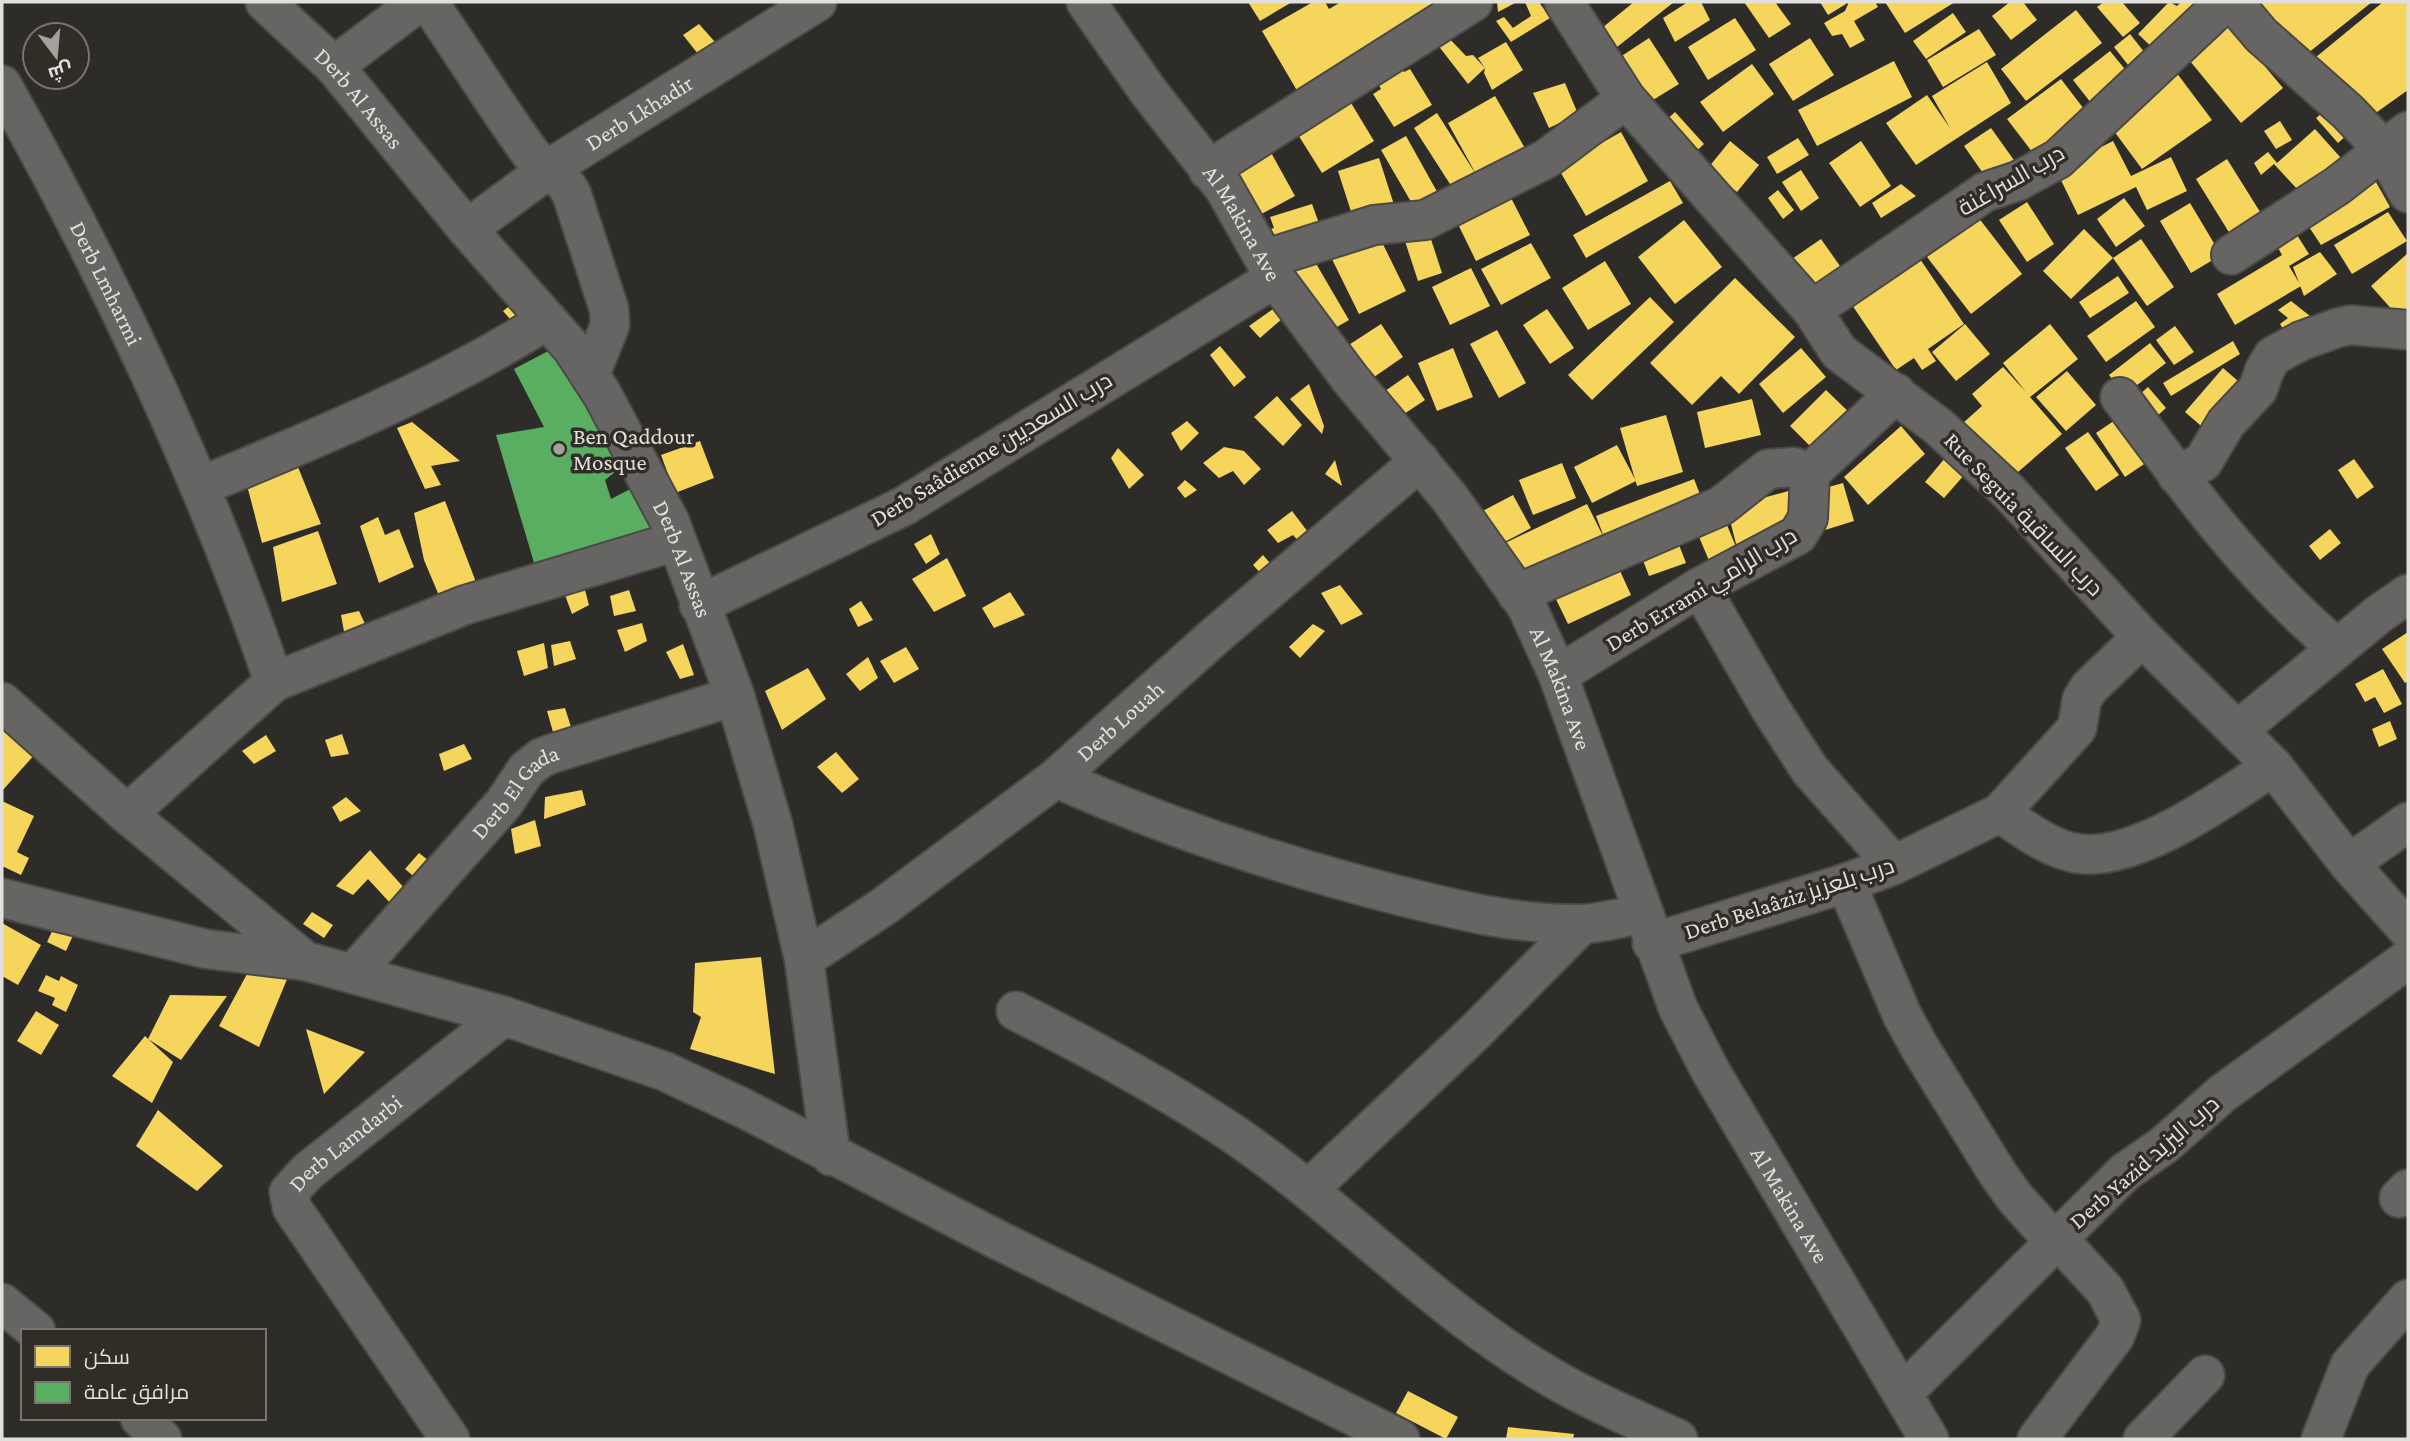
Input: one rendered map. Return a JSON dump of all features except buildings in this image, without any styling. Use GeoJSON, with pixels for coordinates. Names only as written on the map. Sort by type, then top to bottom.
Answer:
{"type":"FeatureCollection","features":[{"type":"Feature","properties":{"kind":"street","name":"Derb Al Assas"},"geometry":{"type":"LineString","coordinates":[[265,2],[334,66],[590,375],[677,541],[734,696],[774,825],[804,959],[831,1156]]}},
{"type":"Feature","properties":{"kind":"street"},"geometry":{"type":"LineString","coordinates":[[334,66],[419,2]]}},
{"type":"Feature","properties":{"kind":"street"},"geometry":{"type":"LineString","coordinates":[[428,2],[518,136],[535,158],[565,181],[572,195],[609,309],[610,325],[590,375]]}},
{"type":"Feature","properties":{"kind":"street","name":"Derb Lkhadir"},"geometry":{"type":"LineString","coordinates":[[467,229],[551,168],[817,2]]}},
{"type":"Feature","properties":{"kind":"street","name":"Al Makina Ave"},"geometry":{"type":"LineString","coordinates":[[1086,2],[1241,214],[1270,268],[1350,380],[1420,461],[1528,607],[1558,675],[1647,929],[1678,1008],[1711,1072],[1904,1392],[1929,1439]]}},
{"type":"Feature","properties":{"kind":"street"},"geometry":{"type":"LineString","coordinates":[[1208,170],[1473,2]]}},
{"type":"Feature","properties":{"kind":"street","name":"Rue Seguia درب الساقية"},"geometry":{"type":"LineString","coordinates":[[1564,2],[1626,99],[1812,310],[1839,352],[1939,427],[2009,492],[2142,636],[2273,766],[2349,864],[2408,930]]}},
{"type":"Feature","properties":{"kind":"street","name":"درب السراغنة"},"geometry":{"type":"LineString","coordinates":[[1812,310],[1985,192],[2018,181],[2058,159],[2225,2]]}},
{"type":"Feature","properties":{"kind":"street"},"geometry":{"type":"LineString","coordinates":[[2233,2],[2262,34],[2348,112],[2396,140],[2408,193]]}},
{"type":"Feature","properties":{"kind":"street","name":"Derb Lmharmi"},"geometry":{"type":"LineString","coordinates":[[2,85],[143,352],[244,594],[274,682]]}},
{"type":"Feature","properties":{"kind":"street","name":"Derb Saâdienne درب السعديين"},"geometry":{"type":"LineString","coordinates":[[699,605],[904,506],[1270,268],[1374,225],[1425,220],[1546,159],[1626,99]]}},
{"type":"Feature","properties":{"kind":"street"},"geometry":{"type":"LineString","coordinates":[[2231,255],[2337,187],[2396,140]]}},
{"type":"Feature","properties":{"kind":"street"},"geometry":{"type":"LineString","coordinates":[[201,486],[420,388],[504,346],[547,320]]}},
{"type":"Feature","properties":{"kind":"street"},"geometry":{"type":"LineString","coordinates":[[2177,475],[2203,462],[2219,432],[2258,389],[2273,356],[2301,341],[2350,325],[2408,330]]}},
{"type":"Feature","properties":{"kind":"street"},"geometry":{"type":"LineString","coordinates":[[1517,594],[1721,506],[1768,469],[1794,467],[1810,473],[1896,393]]}},
{"type":"Feature","properties":{"kind":"street"},"geometry":{"type":"LineString","coordinates":[[2120,397],[2177,475],[2252,568],[2304,620],[2337,648]]}},
{"type":"Feature","properties":{"kind":"street","name":"Derb Louah"},"geometry":{"type":"LineString","coordinates":[[804,959],[883,907],[1056,778],[1215,636],[1420,461]]}},
{"type":"Feature","properties":{"kind":"street","name":"Derb Errami درب الرامي"},"geometry":{"type":"LineString","coordinates":[[1558,675],[1700,587],[1798,535],[1808,518],[1810,473]]}},
{"type":"Feature","properties":{"kind":"street"},"geometry":{"type":"LineString","coordinates":[[127,814],[274,682],[465,605],[677,541]]}},
{"type":"Feature","properties":{"kind":"street"},"geometry":{"type":"LineString","coordinates":[[1700,587],[1810,771],[1894,865]]}},
{"type":"Feature","properties":{"kind":"street"},"geometry":{"type":"LineString","coordinates":[[2238,730],[2337,648],[2408,594]]}},
{"type":"Feature","properties":{"kind":"street","name":"Derb Belaâziz درب بلعزيز"},"geometry":{"type":"LineString","coordinates":[[1056,778],[1155,820],[1338,880],[1518,922],[1647,929],[1846,883],[1894,865],[2000,813],[2077,728],[2082,699],[2089,688],[2142,636]]}},
{"type":"Feature","properties":{"kind":"street","name":"Derb El Gada"},"geometry":{"type":"LineString","coordinates":[[353,974],[504,803],[533,763],[551,754],[734,696]]}},
{"type":"Feature","properties":{"kind":"street"},"geometry":{"type":"LineString","coordinates":[[2,702],[127,814],[305,961]]}},
{"type":"Feature","properties":{"kind":"street"},"geometry":{"type":"LineString","coordinates":[[2000,813],[2053,846],[2090,855],[2170,830],[2273,766]]}},
{"type":"Feature","properties":{"kind":"street"},"geometry":{"type":"LineString","coordinates":[[2349,864],[2408,821]]}},
{"type":"Feature","properties":{"kind":"street"},"geometry":{"type":"LineString","coordinates":[[1846,883],[1897,1004],[1920,1048],[1998,1174],[2016,1199],[2105,1290],[2121,1320],[2115,1336],[2036,1439]]}},
{"type":"Feature","properties":{"kind":"street"},"geometry":{"type":"LineString","coordinates":[[2,898],[206,949],[305,961],[504,1016],[664,1071],[743,1108],[831,1156],[1400,1439]]}},
{"type":"Feature","properties":{"kind":"street"},"geometry":{"type":"LineString","coordinates":[[1309,1189],[1476,1031],[1582,924]]}},
{"type":"Feature","properties":{"kind":"street","name":"Derb Yazid درب اليزيد"},"geometry":{"type":"LineString","coordinates":[[1904,1392],[2125,1172],[2164,1145],[2223,1093],[2408,958]]}},
{"type":"Feature","properties":{"kind":"street"},"geometry":{"type":"LineString","coordinates":[[1016,1011],[1130,1070],[1188,1105],[1309,1189],[1412,1276],[1553,1379],[1678,1439]]}},
{"type":"Feature","properties":{"kind":"street","name":"Derb Lamdarbi"},"geometry":{"type":"LineString","coordinates":[[450,1439],[292,1208],[289,1192],[315,1166],[504,1016]]}},
{"type":"Feature","properties":{"kind":"street"},"geometry":{"type":"LineString","coordinates":[[2321,1439],[2350,1365],[2408,1299]]}},
{"type":"Feature","properties":{"kind":"street"},"geometry":{"type":"LineString","coordinates":[[2,1303],[34,1329]]}},
{"type":"Feature","properties":{"kind":"street"},"geometry":{"type":"LineString","coordinates":[[2143,1439],[2205,1376]]}},
{"type":"Feature","properties":{"kind":"street"},"geometry":{"type":"LineString","coordinates":[[142,1420],[162,1439]]}},
{"type":"Feature","properties":{"kind":"place","name":"Ben Qaddour Mosque"},"geometry":{"type":"Point","coordinates":[559,449]}}]}
